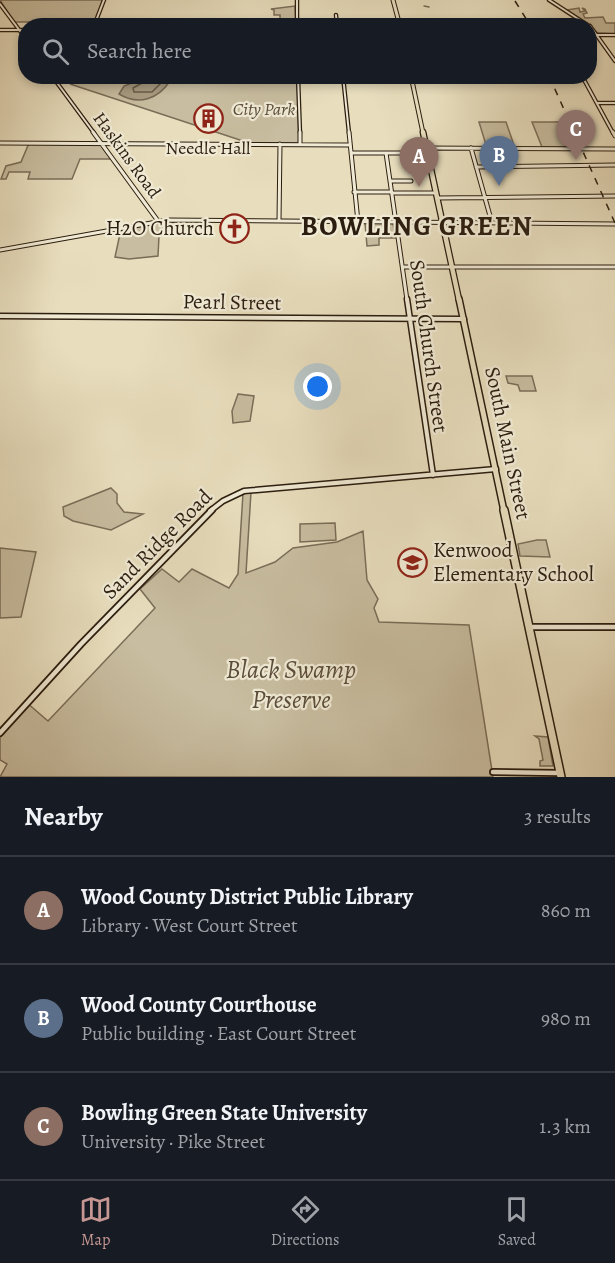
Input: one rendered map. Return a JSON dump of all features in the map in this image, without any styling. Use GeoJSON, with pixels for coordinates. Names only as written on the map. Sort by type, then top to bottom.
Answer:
{"type":"FeatureCollection","features":[{"type":"Feature","properties":{"kind":"main road"},"geometry":{"type":"LineString","coordinates":[[393,0],[398,18]]}},
{"type":"Feature","properties":{"kind":"main road","name":"South Main Street"},"geometry":{"type":"LineString","coordinates":[[413,84],[561,775]]}},
{"type":"Feature","properties":{"kind":"main road"},"geometry":{"type":"LineString","coordinates":[[159,221],[279,221]]}},
{"type":"Feature","properties":{"kind":"street"},"geometry":{"type":"LineString","coordinates":[[97,18],[104,0]]}},
{"type":"Feature","properties":{"kind":"street"},"geometry":{"type":"LineString","coordinates":[[297,0],[297,18]]}},
{"type":"Feature","properties":{"kind":"street"},"geometry":{"type":"LineString","coordinates":[[549,0],[577,18]]}},
{"type":"Feature","properties":{"kind":"street"},"geometry":{"type":"LineString","coordinates":[[0,4],[18,29]]}},
{"type":"Feature","properties":{"kind":"street"},"geometry":{"type":"LineString","coordinates":[[0,30],[18,30]]}},
{"type":"Feature","properties":{"kind":"street"},"geometry":{"type":"LineString","coordinates":[[597,34],[615,34]]}},
{"type":"Feature","properties":{"kind":"street"},"geometry":{"type":"LineString","coordinates":[[597,34],[615,61]]}},
{"type":"Feature","properties":{"kind":"street","name":"Haskins Road"},"geometry":{"type":"LineString","coordinates":[[58,84],[159,221]]}},
{"type":"Feature","properties":{"kind":"street"},"geometry":{"type":"LineString","coordinates":[[298,84],[300,144]]}},
{"type":"Feature","properties":{"kind":"street"},"geometry":{"type":"LineString","coordinates":[[344,84],[358,222]]}},
{"type":"Feature","properties":{"kind":"street"},"geometry":{"type":"LineString","coordinates":[[586,84],[615,136]]}},
{"type":"Feature","properties":{"kind":"street"},"geometry":{"type":"LineString","coordinates":[[597,103],[615,103]]}},
{"type":"Feature","properties":{"kind":"street"},"geometry":{"type":"LineString","coordinates":[[0,143],[350,145]]}},
{"type":"Feature","properties":{"kind":"street"},"geometry":{"type":"LineString","coordinates":[[280,144],[279,221],[615,224]]}},
{"type":"Feature","properties":{"kind":"street"},"geometry":{"type":"LineString","coordinates":[[351,153],[470,148],[615,149]]}},
{"type":"Feature","properties":{"kind":"street"},"geometry":{"type":"LineString","coordinates":[[470,148],[492,223]]}},
{"type":"Feature","properties":{"kind":"street","name":"South Church Street"},"geometry":{"type":"LineString","coordinates":[[386,153],[433,475]]}},
{"type":"Feature","properties":{"kind":"street"},"geometry":{"type":"LineString","coordinates":[[476,167],[615,165]]}},
{"type":"Feature","properties":{"kind":"street"},"geometry":{"type":"LineString","coordinates":[[390,181],[411,181]]}},
{"type":"Feature","properties":{"kind":"street"},"geometry":{"type":"LineString","coordinates":[[354,192],[485,197],[615,196]]}},
{"type":"Feature","properties":{"kind":"street"},"geometry":{"type":"LineString","coordinates":[[0,250],[159,221]]}},
{"type":"Feature","properties":{"kind":"street"},"geometry":{"type":"LineString","coordinates":[[403,267],[615,267]]}},
{"type":"Feature","properties":{"kind":"street","name":"Pearl Street"},"geometry":{"type":"LineString","coordinates":[[0,316],[464,319]]}},
{"type":"Feature","properties":{"kind":"street","name":"Sand Ridge Road"},"geometry":{"type":"LineString","coordinates":[[0,733],[46,679],[228,497],[244,491],[496,469]]}},
{"type":"Feature","properties":{"kind":"street"},"geometry":{"type":"LineString","coordinates":[[531,627],[615,627]]}},
{"type":"Feature","properties":{"kind":"street"},"geometry":{"type":"LineString","coordinates":[[493,772],[561,775]]}},
{"type":"Feature","properties":{"kind":"green space"},"geometry":{"type":"Polygon","coordinates":[[[0,0],[104,0],[97,18],[18,18],[18,22],[14,22],[0,0]]]}},
{"type":"Feature","properties":{"kind":"green space"},"geometry":{"type":"Polygon","coordinates":[[[295,6],[296,18],[280,18],[280,15],[274,15],[274,10],[271,9],[295,6]]]}},
{"type":"Feature","properties":{"kind":"green space"},"geometry":{"type":"Polygon","coordinates":[[[579,8],[580,12],[585,11],[582,8],[585,9],[587,13],[583,14],[585,18],[578,18],[567,10],[579,8]]]}},
{"type":"Feature","properties":{"kind":"green space"},"geometry":{"type":"Polygon","coordinates":[[[603,17],[606,23],[615,23],[615,34],[598,33],[597,18],[585,18],[603,17]]]}},
{"type":"Feature","properties":{"kind":"green space","name":"City Park"},"geometry":{"type":"Polygon","coordinates":[[[70,84],[297,84],[299,143],[249,143],[70,84]]]}},
{"type":"Feature","properties":{"kind":"green space"},"geometry":{"type":"Polygon","coordinates":[[[479,122],[506,122],[515,148],[487,148],[479,122]]]}},
{"type":"Feature","properties":{"kind":"green space"},"geometry":{"type":"Polygon","coordinates":[[[532,122],[567,122],[577,147],[542,147],[532,122]]]}},
{"type":"Feature","properties":{"kind":"green space"},"geometry":{"type":"Polygon","coordinates":[[[29,143],[101,143],[113,159],[80,159],[72,179],[28,179],[30,172],[9,172],[6,179],[1,179],[6,166],[21,162],[29,143]]]}},
{"type":"Feature","properties":{"kind":"green space"},"geometry":{"type":"Polygon","coordinates":[[[174,222],[168,225],[167,232],[162,231],[159,236],[158,256],[129,259],[115,257],[121,229],[132,228],[132,236],[137,226],[174,222]]]}},
{"type":"Feature","properties":{"kind":"green space"},"geometry":{"type":"Polygon","coordinates":[[[365,223],[393,223],[395,238],[379,238],[379,245],[367,246],[365,223]]]}},
{"type":"Feature","properties":{"kind":"green space"},"geometry":{"type":"Polygon","coordinates":[[[506,376],[532,376],[536,391],[520,391],[518,385],[508,383],[506,376]]]}},
{"type":"Feature","properties":{"kind":"green space"},"geometry":{"type":"Polygon","coordinates":[[[238,394],[254,396],[250,421],[233,423],[232,411],[238,394]]]}},
{"type":"Feature","properties":{"kind":"green space"},"geometry":{"type":"Polygon","coordinates":[[[111,488],[117,494],[117,503],[124,512],[143,514],[111,530],[73,521],[64,516],[63,507],[111,488]]]}},
{"type":"Feature","properties":{"kind":"green space","name":"Black Swamp Preserve"},"geometry":{"type":"Polygon","coordinates":[[[251,492],[246,573],[275,562],[293,548],[337,542],[363,531],[367,580],[378,599],[374,608],[379,622],[469,625],[493,777],[0,777],[7,764],[0,760],[0,733],[26,702],[48,721],[155,608],[140,589],[162,569],[179,582],[192,569],[229,588],[238,574],[243,493],[251,492]]]}},
{"type":"Feature","properties":{"kind":"green space"},"geometry":{"type":"Polygon","coordinates":[[[335,523],[336,540],[300,542],[300,524],[335,523]]]}},
{"type":"Feature","properties":{"kind":"green space"},"geometry":{"type":"Polygon","coordinates":[[[546,540],[550,557],[520,556],[518,544],[546,540]]]}},
{"type":"Feature","properties":{"kind":"green space"},"geometry":{"type":"Polygon","coordinates":[[[0,548],[36,552],[21,617],[0,618],[0,548]]]}},
{"type":"Feature","properties":{"kind":"green space"},"geometry":{"type":"Polygon","coordinates":[[[535,736],[548,737],[553,766],[540,766],[540,761],[543,760],[539,739],[535,736]]]}},
{"type":"Feature","properties":{"kind":"water"},"geometry":{"type":"Polygon","coordinates":[[[168,84],[154,96],[141,100],[126,98],[119,94],[124,86],[168,84]]]}},
{"type":"Feature","properties":{"kind":"waterway"},"geometry":{"type":"LineString","coordinates":[[424,6],[429,7]]}},
{"type":"Feature","properties":{"kind":"railway"},"geometry":{"type":"LineString","coordinates":[[515,1],[526,18]]}},
{"type":"Feature","properties":{"kind":"railway"},"geometry":{"type":"LineString","coordinates":[[553,84],[615,223]]}},
{"type":"Feature","properties":{"kind":"place","name":"Needle Hall"},"geometry":{"type":"Point","coordinates":[208,119]}},
{"type":"Feature","properties":{"kind":"place","name":"Bowling Green State University"},"geometry":{"type":"Point","coordinates":[576,160]}},
{"type":"Feature","properties":{"kind":"place","name":"Wood County Courthouse"},"geometry":{"type":"Point","coordinates":[499,186]}},
{"type":"Feature","properties":{"kind":"place","name":"Wood County District Public Library"},"geometry":{"type":"Point","coordinates":[419,187]}},
{"type":"Feature","properties":{"kind":"place","name":"H2O Church"},"geometry":{"type":"Point","coordinates":[235,228]}},
{"type":"Feature","properties":{"kind":"place","name":"Kenwood Elementary School"},"geometry":{"type":"Point","coordinates":[412,562]}},
{"type":"Feature","properties":{"kind":"district","name":"BOWLING GREEN"},"geometry":{"type":"Point","coordinates":[417,226]}}]}
